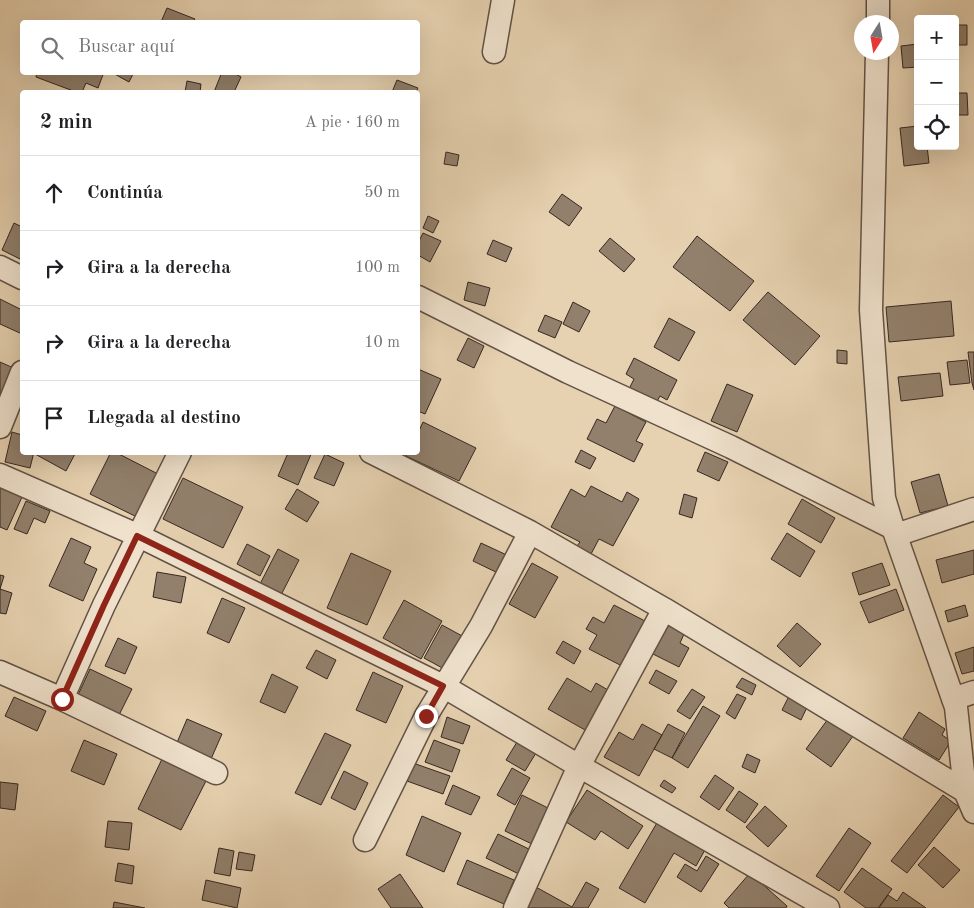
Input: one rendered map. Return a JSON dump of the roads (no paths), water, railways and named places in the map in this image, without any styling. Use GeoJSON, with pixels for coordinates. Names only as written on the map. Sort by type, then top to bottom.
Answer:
{"type":"FeatureCollection","features":[{"type":"Feature","properties":{"kind":"street"},"geometry":{"type":"LineString","coordinates":[[494,52],[503,0]]}},
{"type":"Feature","properties":{"kind":"street"},"geometry":{"type":"LineString","coordinates":[[878,0],[878,15]]}},
{"type":"Feature","properties":{"kind":"street"},"geometry":{"type":"LineString","coordinates":[[877,60],[871,310],[884,498],[895,532],[964,696],[956,706],[966,791],[974,812]]}},
{"type":"Feature","properties":{"kind":"street"},"geometry":{"type":"LineString","coordinates":[[0,267],[20,277]]}},
{"type":"Feature","properties":{"kind":"street"},"geometry":{"type":"LineString","coordinates":[[420,298],[568,372],[731,447],[895,532],[974,509]]}},
{"type":"Feature","properties":{"kind":"street"},"geometry":{"type":"LineString","coordinates":[[0,427],[20,377]]}},
{"type":"Feature","properties":{"kind":"street"},"geometry":{"type":"LineString","coordinates":[[62,699],[104,605],[178,455]]}},
{"type":"Feature","properties":{"kind":"street"},"geometry":{"type":"LineString","coordinates":[[377,455],[530,532],[664,609],[966,791]]}},
{"type":"Feature","properties":{"kind":"street"},"geometry":{"type":"LineString","coordinates":[[0,475],[137,536],[443,686],[828,908]]}},
{"type":"Feature","properties":{"kind":"street"},"geometry":{"type":"LineString","coordinates":[[365,840],[443,686],[481,626],[530,532]]}},
{"type":"Feature","properties":{"kind":"street"},"geometry":{"type":"LineString","coordinates":[[516,908],[579,766],[664,609]]}},
{"type":"Feature","properties":{"kind":"street"},"geometry":{"type":"LineString","coordinates":[[0,672],[62,699],[216,773]]}}]}
